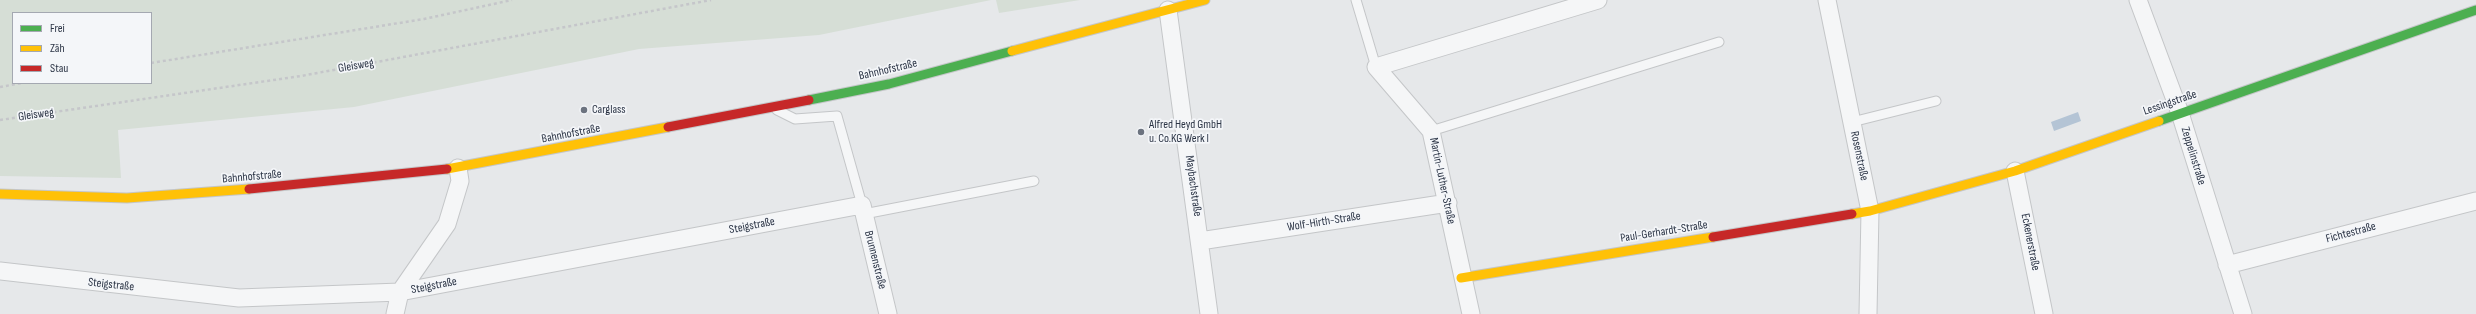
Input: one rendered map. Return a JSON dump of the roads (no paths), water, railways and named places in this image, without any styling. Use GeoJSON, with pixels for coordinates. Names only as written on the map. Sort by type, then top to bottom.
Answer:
{"type":"FeatureCollection","features":[{"type":"Feature","properties":{"kind":"street","name":"Bahnhofstraße"},"geometry":{"type":"LineString","coordinates":[[0,194],[127,198],[221,192],[458,168],[888,84],[1205,0]]}},
{"type":"Feature","properties":{"kind":"street"},"geometry":{"type":"LineString","coordinates":[[1376,67],[1598,0]]}},
{"type":"Feature","properties":{"kind":"street","name":"Rosenstraße"},"geometry":{"type":"LineString","coordinates":[[1827,0],[1870,211],[1868,314]]}},
{"type":"Feature","properties":{"kind":"street","name":"Zeppelinstraße"},"geometry":{"type":"LineString","coordinates":[[2138,0],[2180,113],[2243,314]]}},
{"type":"Feature","properties":{"kind":"street","name":"Maybachstraße"},"geometry":{"type":"LineString","coordinates":[[1168,10],[1209,314]]}},
{"type":"Feature","properties":{"kind":"street","name":"Lessingstraße"},"geometry":{"type":"LineString","coordinates":[[1870,211],[2015,171],[2476,10]]}},
{"type":"Feature","properties":{"kind":"street","name":"Martin-Luther-Straße"},"geometry":{"type":"LineString","coordinates":[[1376,67],[1431,131],[1448,203],[1462,278],[1471,314]]}},
{"type":"Feature","properties":{"kind":"street"},"geometry":{"type":"LineString","coordinates":[[395,314],[400,292],[447,224],[460,180],[458,168]]}},
{"type":"Feature","properties":{"kind":"street","name":"Eckenerstraße"},"geometry":{"type":"LineString","coordinates":[[2015,171],[2044,314]]}},
{"type":"Feature","properties":{"kind":"street","name":"Fichtestraße"},"geometry":{"type":"LineString","coordinates":[[2227,265],[2476,200]]}},
{"type":"Feature","properties":{"kind":"street","name":"Wolf-Hirth-Straße"},"geometry":{"type":"LineString","coordinates":[[1200,241],[1448,203]]}},
{"type":"Feature","properties":{"kind":"street","name":"Steigstraße"},"geometry":{"type":"LineString","coordinates":[[0,272],[239,298],[400,292],[863,210]]}},
{"type":"Feature","properties":{"kind":"street","name":"Brunnenstraße"},"geometry":{"type":"LineString","coordinates":[[863,210],[888,314]]}},
{"type":"Feature","properties":{"kind":"street","name":"Paul-Gerhardt-Straße"},"geometry":{"type":"LineString","coordinates":[[1462,278],[1870,211]]}},
{"type":"Feature","properties":{"kind":"lane","name":"Martin-Luther-Straße"},"geometry":{"type":"LineString","coordinates":[[1356,0],[1376,67]]}},
{"type":"Feature","properties":{"kind":"lane"},"geometry":{"type":"LineString","coordinates":[[1431,131],[1719,42]]}},
{"type":"Feature","properties":{"kind":"lane"},"geometry":{"type":"LineString","coordinates":[[1852,122],[1936,101]]}},
{"type":"Feature","properties":{"kind":"lane"},"geometry":{"type":"LineString","coordinates":[[769,107],[794,119],[837,116],[863,210],[1034,181]]}},
{"type":"Feature","properties":{"kind":"water"},"geometry":{"type":"Polygon","coordinates":[[[2078,112],[2081,121],[2054,131],[2051,122],[2078,112]]]}},
{"type":"Feature","properties":{"kind":"place","name":"Carglass"},"geometry":{"type":"Point","coordinates":[584,110]}},
{"type":"Feature","properties":{"kind":"place","name":"Alfred Heyd GmbH u. Co.KG Werk I"},"geometry":{"type":"Point","coordinates":[1141,132]}}]}
